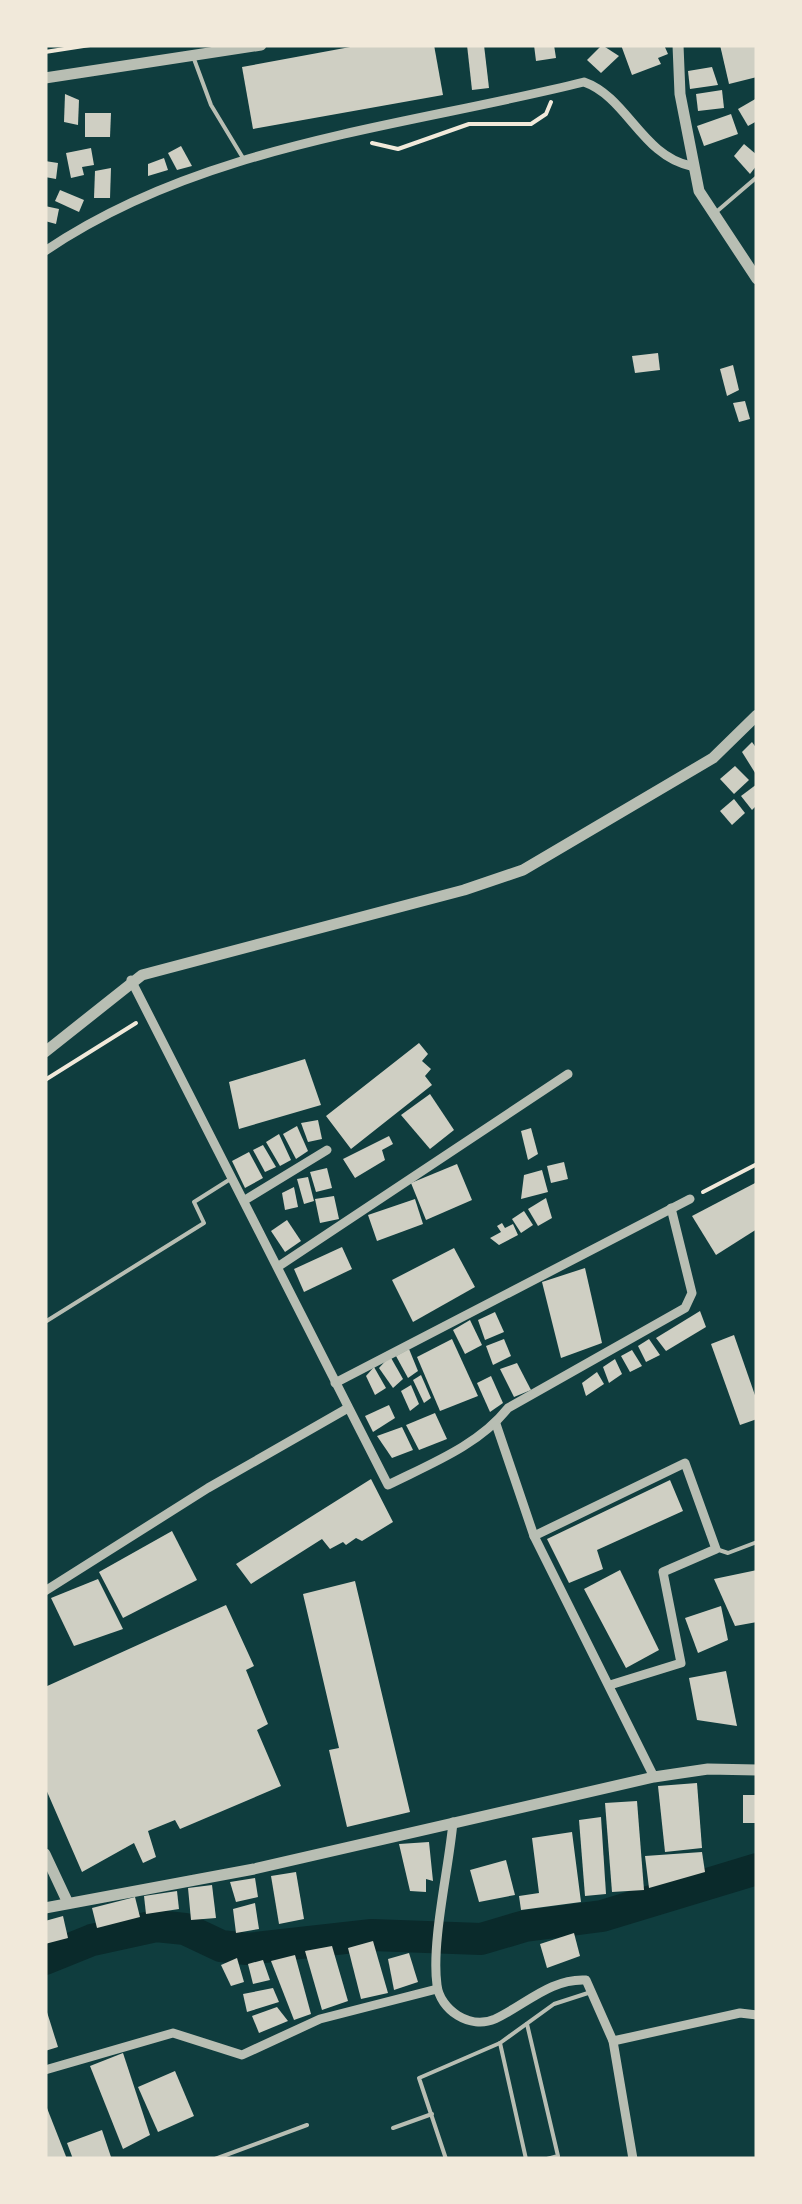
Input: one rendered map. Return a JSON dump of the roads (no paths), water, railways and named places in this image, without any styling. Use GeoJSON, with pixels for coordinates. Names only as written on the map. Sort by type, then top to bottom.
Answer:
{"type":"FeatureCollection","features":[{"type":"Feature","properties":{"kind":"street"},"geometry":{"type":"LineString","coordinates":[[45,78],[260,45]]}},
{"type":"Feature","properties":{"kind":"street"},"geometry":{"type":"LineString","coordinates":[[678,45],[691,166],[714,214],[757,279]]}},
{"type":"Feature","properties":{"kind":"street"},"geometry":{"type":"LineString","coordinates":[[45,252],[84,225],[157,188],[356,134],[584,82],[597,86],[639,135],[676,163],[691,166]]}},
{"type":"Feature","properties":{"kind":"street"},"geometry":{"type":"LineString","coordinates":[[45,1052],[131,980],[502,880],[713,758],[757,715]]}},
{"type":"Feature","properties":{"kind":"street"},"geometry":{"type":"LineString","coordinates":[[131,980],[388,1485],[452,1453],[496,1424],[508,1408],[686,1308],[692,1292],[672,1208]]}},
{"type":"Feature","properties":{"kind":"street"},"geometry":{"type":"LineString","coordinates":[[279,1266],[568,1074]]}},
{"type":"Feature","properties":{"kind":"street"},"geometry":{"type":"LineString","coordinates":[[245,1200],[327,1150]]}},
{"type":"Feature","properties":{"kind":"street"},"geometry":{"type":"LineString","coordinates":[[336,1383],[690,1200]]}},
{"type":"Feature","properties":{"kind":"street"},"geometry":{"type":"LineString","coordinates":[[45,1591],[208,1488],[348,1408]]}},
{"type":"Feature","properties":{"kind":"street"},"geometry":{"type":"LineString","coordinates":[[496,1424],[534,1536],[654,1777]]}},
{"type":"Feature","properties":{"kind":"street"},"geometry":{"type":"LineString","coordinates":[[534,1536],[685,1463],[716,1549],[662,1572],[681,1664],[610,1684]]}},
{"type":"Feature","properties":{"kind":"street"},"geometry":{"type":"LineString","coordinates":[[45,1908],[254,1869],[654,1777],[708,1769],[757,1770]]}},
{"type":"Feature","properties":{"kind":"street"},"geometry":{"type":"LineString","coordinates":[[454,1822],[437,1989],[452,2012],[479,2023],[566,1982],[586,1980],[595,1992],[613,2041],[634,2159]]}},
{"type":"Feature","properties":{"kind":"street"},"geometry":{"type":"LineString","coordinates":[[45,1854],[68,1903]]}},
{"type":"Feature","properties":{"kind":"street"},"geometry":{"type":"LineString","coordinates":[[45,2070],[173,2032],[242,2055],[320,2019],[437,1989]]}},
{"type":"Feature","properties":{"kind":"street"},"geometry":{"type":"LineString","coordinates":[[613,2041],[740,2013],[757,2015]]}},
{"type":"Feature","properties":{"kind":"lane"},"geometry":{"type":"LineString","coordinates":[[192,56],[212,104],[246,162]]}},
{"type":"Feature","properties":{"kind":"lane"},"geometry":{"type":"LineString","coordinates":[[714,214],[757,177]]}},
{"type":"Feature","properties":{"kind":"lane"},"geometry":{"type":"LineString","coordinates":[[45,1322],[204,1224],[194,1202],[233,1178]]}},
{"type":"Feature","properties":{"kind":"lane"},"geometry":{"type":"LineString","coordinates":[[716,1549],[728,1553],[757,1542]]}},
{"type":"Feature","properties":{"kind":"lane"},"geometry":{"type":"LineString","coordinates":[[446,2159],[420,2078],[500,2043],[554,2004],[595,1992]]}},
{"type":"Feature","properties":{"kind":"lane"},"geometry":{"type":"LineString","coordinates":[[528,2024],[558,2156],[547,2159]]}},
{"type":"Feature","properties":{"kind":"lane"},"geometry":{"type":"LineString","coordinates":[[500,2043],[526,2159]]}},
{"type":"Feature","properties":{"kind":"lane"},"geometry":{"type":"LineString","coordinates":[[394,2128],[432,2114]]}},
{"type":"Feature","properties":{"kind":"lane"},"geometry":{"type":"LineString","coordinates":[[215,2159],[308,2125]]}},
{"type":"Feature","properties":{"kind":"waterway"},"geometry":{"type":"LineString","coordinates":[[45,1959],[92,1940],[156,1926],[185,1929],[221,1946],[247,1949],[372,1935],[481,1939],[525,1926],[602,1916],[757,1869]]}}]}
